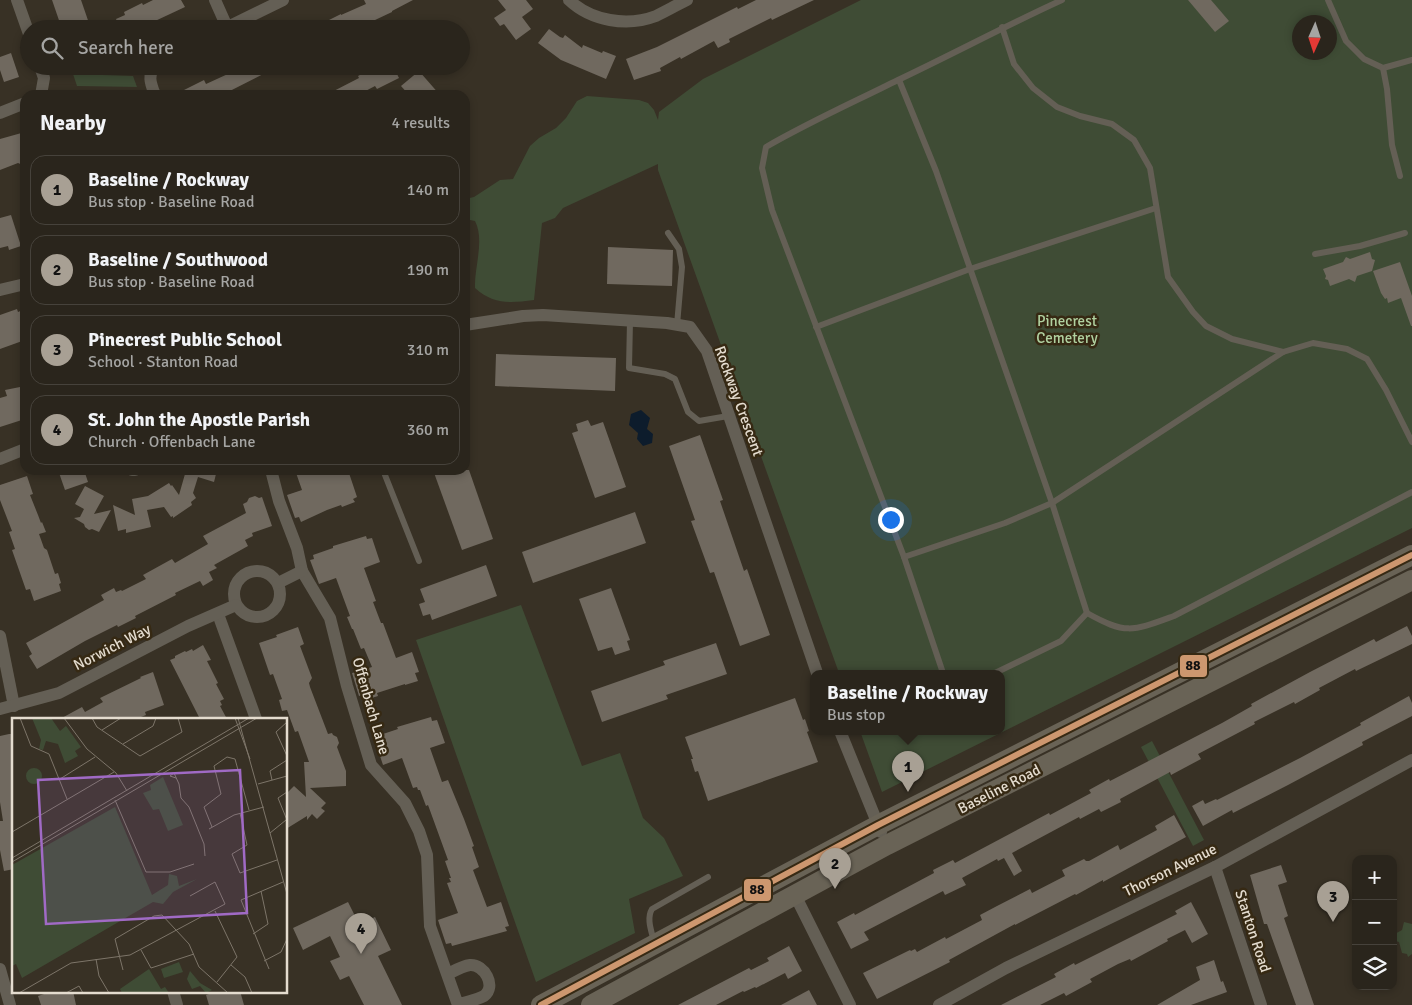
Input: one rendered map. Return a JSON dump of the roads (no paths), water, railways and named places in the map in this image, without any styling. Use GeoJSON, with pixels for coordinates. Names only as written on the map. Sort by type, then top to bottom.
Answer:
{"type":"FeatureCollection","features":[{"type":"Feature","properties":{"kind":"main road","name":"Baseline Road"},"geometry":{"type":"LineString","coordinates":[[541,1005],[878,825],[1412,555]]}},
{"type":"Feature","properties":{"kind":"main road","name":"Baseline Road"},"geometry":{"type":"LineString","coordinates":[[591,1005],[887,845],[1412,580]]}},
{"type":"Feature","properties":{"kind":"street"},"geometry":{"type":"LineString","coordinates":[[17,0],[24,20]]}},
{"type":"Feature","properties":{"kind":"street"},"geometry":{"type":"LineString","coordinates":[[215,0],[222,20]]}},
{"type":"Feature","properties":{"kind":"street"},"geometry":{"type":"LineString","coordinates":[[242,20],[283,0]]}},
{"type":"Feature","properties":{"kind":"street"},"geometry":{"type":"LineString","coordinates":[[569,0],[596,17],[625,22],[654,16],[687,0]]}},
{"type":"Feature","properties":{"kind":"street"},"geometry":{"type":"LineString","coordinates":[[42,90],[43,75]]}},
{"type":"Feature","properties":{"kind":"street"},"geometry":{"type":"LineString","coordinates":[[150,75],[149,79],[154,90]]}},
{"type":"Feature","properties":{"kind":"street"},"geometry":{"type":"LineString","coordinates":[[0,113],[20,105]]}},
{"type":"Feature","properties":{"kind":"street"},"geometry":{"type":"LineString","coordinates":[[0,290],[20,285]]}},
{"type":"Feature","properties":{"kind":"street","name":"Rockway Crescent"},"geometry":{"type":"LineString","coordinates":[[470,324],[523,316],[543,315],[677,324],[690,327],[707,351],[816,670]]}},
{"type":"Feature","properties":{"kind":"street"},"geometry":{"type":"LineString","coordinates":[[0,459],[20,451]]}},
{"type":"Feature","properties":{"kind":"street","name":"Offenbach Lane"},"geometry":{"type":"LineString","coordinates":[[272,475],[279,501],[297,548],[302,571],[330,618],[347,686],[371,765],[405,803],[419,831],[427,855],[430,926],[448,974]]}},
{"type":"Feature","properties":{"kind":"street"},"geometry":{"type":"LineString","coordinates":[[278,583],[302,571]]}},
{"type":"Feature","properties":{"kind":"street"},"geometry":{"type":"LineString","coordinates":[[250,572],[266,572],[278,583],[281,598],[278,605],[268,615],[261,618],[247,615],[236,605],[234,589],[237,582],[250,572]]}},
{"type":"Feature","properties":{"kind":"street","name":"Norwich Way"},"geometry":{"type":"LineString","coordinates":[[0,709],[59,693],[188,626],[236,605]]}},
{"type":"Feature","properties":{"kind":"street"},"geometry":{"type":"LineString","coordinates":[[218,614],[256,718]]}},
{"type":"Feature","properties":{"kind":"street"},"geometry":{"type":"LineString","coordinates":[[0,636],[14,706]]}},
{"type":"Feature","properties":{"kind":"street"},"geometry":{"type":"LineString","coordinates":[[842,735],[887,845]]}},
{"type":"Feature","properties":{"kind":"street","name":"Thorson Avenue"},"geometry":{"type":"LineString","coordinates":[[940,1005],[1006,968],[1215,867],[1412,760]]}},
{"type":"Feature","properties":{"kind":"street","name":"Stanton Road"},"geometry":{"type":"LineString","coordinates":[[1215,867],[1260,1005]]}},
{"type":"Feature","properties":{"kind":"street"},"geometry":{"type":"LineString","coordinates":[[794,895],[850,1005]]}},
{"type":"Feature","properties":{"kind":"street"},"geometry":{"type":"LineString","coordinates":[[0,969],[10,1005]]}},
{"type":"Feature","properties":{"kind":"street"},"geometry":{"type":"LineString","coordinates":[[172,992],[176,1005]]}},
{"type":"Feature","properties":{"kind":"lane"},"geometry":{"type":"LineString","coordinates":[[943,670],[904,557],[772,210],[762,168],[766,147],[802,126],[899,80],[1002,27],[1062,0]]}},
{"type":"Feature","properties":{"kind":"lane"},"geometry":{"type":"LineString","coordinates":[[1328,0],[1346,41],[1364,58],[1383,68],[1412,60]]}},
{"type":"Feature","properties":{"kind":"lane"},"geometry":{"type":"LineString","coordinates":[[1002,27],[1014,64],[1033,88],[1057,107],[1080,116],[1112,124],[1134,140],[1150,168],[1168,278],[1206,326],[1232,339],[1283,352]]}},
{"type":"Feature","properties":{"kind":"lane"},"geometry":{"type":"LineString","coordinates":[[1383,68],[1387,89],[1392,145],[1400,176]]}},
{"type":"Feature","properties":{"kind":"lane"},"geometry":{"type":"LineString","coordinates":[[899,80],[936,171],[1052,503],[1087,612],[1107,624],[1122,629],[1144,627],[1159,622],[1174,616],[1412,492]]}},
{"type":"Feature","properties":{"kind":"lane"},"geometry":{"type":"LineString","coordinates":[[816,326],[970,269],[1156,208]]}},
{"type":"Feature","properties":{"kind":"lane"},"geometry":{"type":"LineString","coordinates":[[668,233],[679,249],[682,267],[677,324]]}},
{"type":"Feature","properties":{"kind":"lane"},"geometry":{"type":"LineString","coordinates":[[1315,254],[1360,246],[1405,233]]}},
{"type":"Feature","properties":{"kind":"lane"},"geometry":{"type":"LineString","coordinates":[[630,321],[629,368],[665,374],[675,379],[688,412],[700,422],[728,416]]}},
{"type":"Feature","properties":{"kind":"lane"},"geometry":{"type":"LineString","coordinates":[[904,557],[1004,523],[1052,503],[1283,352],[1313,343],[1347,349],[1367,359],[1386,390],[1412,442]]}},
{"type":"Feature","properties":{"kind":"lane"},"geometry":{"type":"LineString","coordinates":[[1405,427],[1412,422]]}},
{"type":"Feature","properties":{"kind":"lane"},"geometry":{"type":"LineString","coordinates":[[385,475],[419,561]]}},
{"type":"Feature","properties":{"kind":"lane"},"geometry":{"type":"LineString","coordinates":[[1001,670],[1061,641],[1087,612]]}},
{"type":"Feature","properties":{"kind":"lane"},"geometry":{"type":"LineString","coordinates":[[655,944],[649,920],[652,909],[708,877]]}},
{"type":"Feature","properties":{"kind":"water"},"geometry":{"type":"Polygon","coordinates":[[[641,410],[650,418],[647,429],[653,434],[652,443],[643,446],[637,439],[638,433],[629,425],[631,414],[641,410]]]}},
{"type":"Feature","properties":{"kind":"place","name":"Baseline / Rockway"},"geometry":{"type":"Point","coordinates":[908,792]}},
{"type":"Feature","properties":{"kind":"place","name":"Baseline / Southwood"},"geometry":{"type":"Point","coordinates":[835,889]}},
{"type":"Feature","properties":{"kind":"place","name":"Pinecrest Public School"},"geometry":{"type":"Point","coordinates":[1333,922]}},
{"type":"Feature","properties":{"kind":"place","name":"St. John the Apostle Parish"},"geometry":{"type":"Point","coordinates":[361,954]}},
{"type":"Feature","properties":{"kind":"park label","name":"Pinecrest Cemetery"},"geometry":{"type":"Point","coordinates":[1067,330]}}]}
